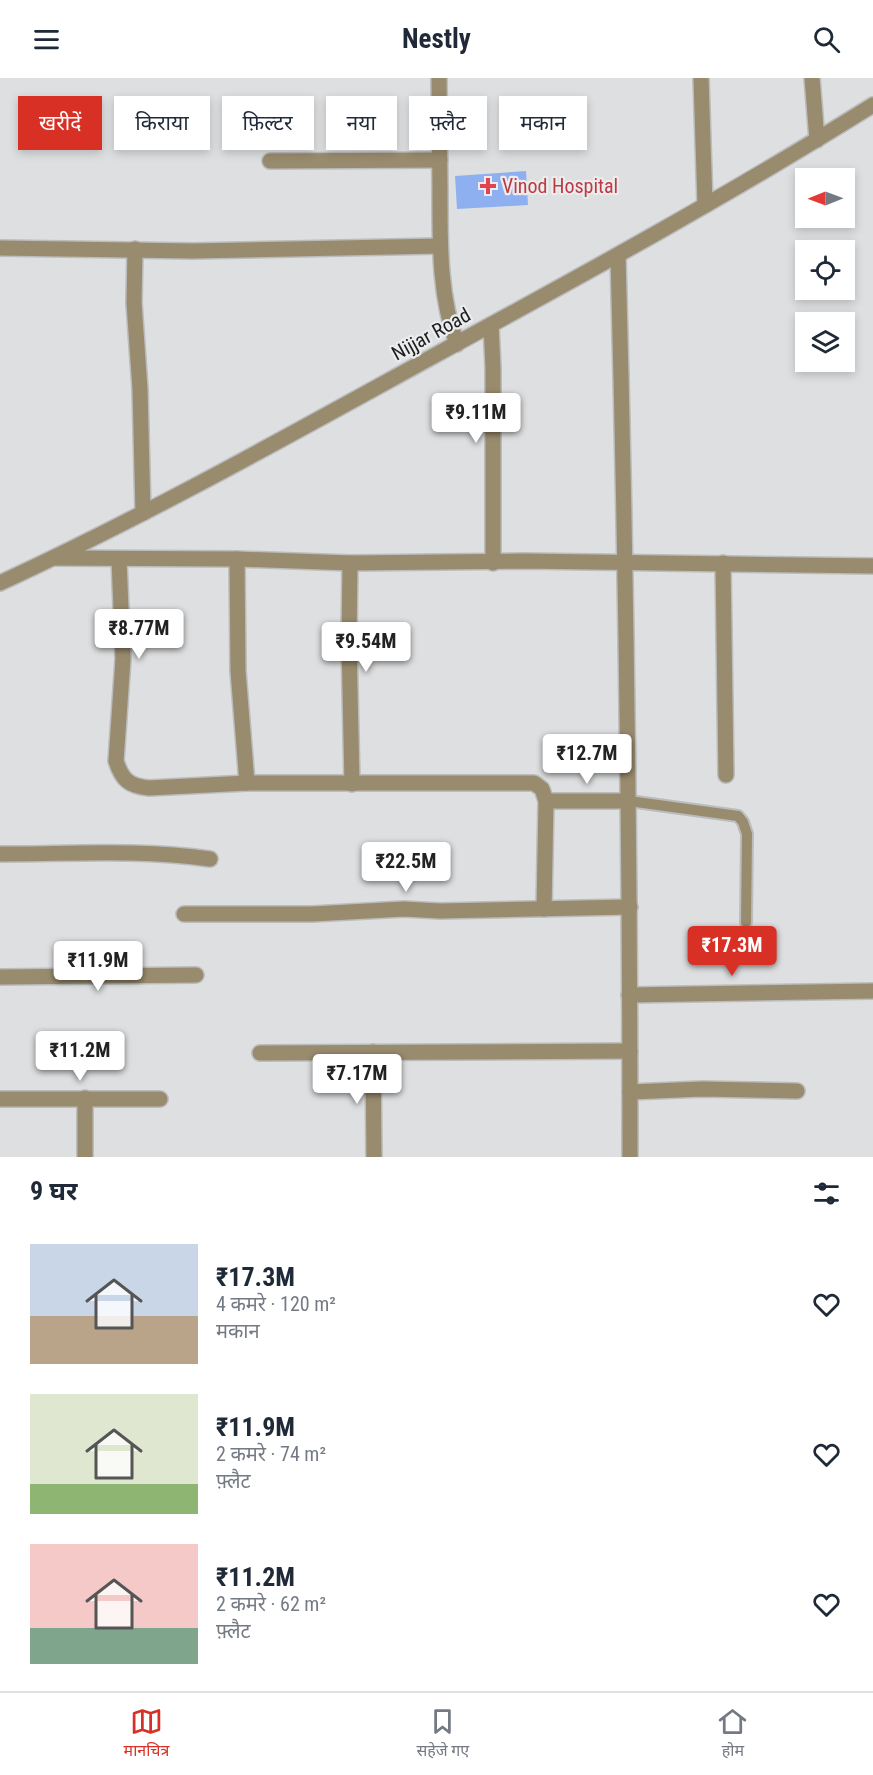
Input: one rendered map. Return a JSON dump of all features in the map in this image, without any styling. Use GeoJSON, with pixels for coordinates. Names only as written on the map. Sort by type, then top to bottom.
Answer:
{"type":"FeatureCollection","features":[{"type":"Feature","properties":{"kind":"street"},"geometry":{"type":"LineString","coordinates":[[439,78],[441,246],[446,303],[450,325],[457,344]]}},
{"type":"Feature","properties":{"kind":"street"},"geometry":{"type":"LineString","coordinates":[[701,78],[705,205]]}},
{"type":"Feature","properties":{"kind":"street"},"geometry":{"type":"LineString","coordinates":[[812,78],[817,140]]}},
{"type":"Feature","properties":{"kind":"street","name":"Nijjar Road"},"geometry":{"type":"LineString","coordinates":[[0,584],[143,513],[618,256],[873,105]]}},
{"type":"Feature","properties":{"kind":"street"},"geometry":{"type":"LineString","coordinates":[[270,161],[440,160]]}},
{"type":"Feature","properties":{"kind":"street"},"geometry":{"type":"LineString","coordinates":[[0,248],[193,251],[441,246]]}},
{"type":"Feature","properties":{"kind":"street"},"geometry":{"type":"LineString","coordinates":[[135,249],[134,303],[140,389],[143,513]]}},
{"type":"Feature","properties":{"kind":"street"},"geometry":{"type":"LineString","coordinates":[[618,256],[626,562],[630,1157]]}},
{"type":"Feature","properties":{"kind":"street"},"geometry":{"type":"LineString","coordinates":[[491,325],[493,563]]}},
{"type":"Feature","properties":{"kind":"street"},"geometry":{"type":"LineString","coordinates":[[54,558],[237,559],[350,563],[524,561],[873,566]]}},
{"type":"Feature","properties":{"kind":"street"},"geometry":{"type":"LineString","coordinates":[[120,559],[123,659],[117,761],[120,775],[136,786],[149,788],[246,783],[534,783],[542,789],[546,801],[544,909]]}},
{"type":"Feature","properties":{"kind":"street"},"geometry":{"type":"LineString","coordinates":[[237,559],[238,671],[246,783]]}},
{"type":"Feature","properties":{"kind":"street"},"geometry":{"type":"LineString","coordinates":[[350,563],[352,784]]}},
{"type":"Feature","properties":{"kind":"street"},"geometry":{"type":"LineString","coordinates":[[723,563],[726,775]]}},
{"type":"Feature","properties":{"kind":"street"},"geometry":{"type":"LineString","coordinates":[[546,801],[629,801]]}},
{"type":"Feature","properties":{"kind":"street"},"geometry":{"type":"LineString","coordinates":[[0,854],[126,853],[186,855],[210,859]]}},
{"type":"Feature","properties":{"kind":"street"},"geometry":{"type":"LineString","coordinates":[[184,914],[312,914],[404,909],[440,911],[630,907]]}},
{"type":"Feature","properties":{"kind":"street"},"geometry":{"type":"LineString","coordinates":[[0,977],[196,975]]}},
{"type":"Feature","properties":{"kind":"street"},"geometry":{"type":"LineString","coordinates":[[629,995],[873,991]]}},
{"type":"Feature","properties":{"kind":"street"},"geometry":{"type":"LineString","coordinates":[[260,1053],[630,1051]]}},
{"type":"Feature","properties":{"kind":"street"},"geometry":{"type":"LineString","coordinates":[[373,1052],[374,1157]]}},
{"type":"Feature","properties":{"kind":"street"},"geometry":{"type":"LineString","coordinates":[[630,1092],[702,1089],[798,1091]]}},
{"type":"Feature","properties":{"kind":"street"},"geometry":{"type":"LineString","coordinates":[[85,1098],[85,1157]]}},
{"type":"Feature","properties":{"kind":"street"},"geometry":{"type":"LineString","coordinates":[[0,1099],[160,1099]]}},
{"type":"Feature","properties":{"kind":"lane"},"geometry":{"type":"LineString","coordinates":[[629,801],[738,816],[747,834],[746,922]]}},
{"type":"Feature","properties":{"kind":"building"},"geometry":{"type":"Polygon","coordinates":[[[526,171],[528,205],[457,209],[455,176],[526,171]]]}},
{"type":"Feature","properties":{"kind":"place","name":"Vinod Hospital"},"geometry":{"type":"Point","coordinates":[488,186]}}]}
